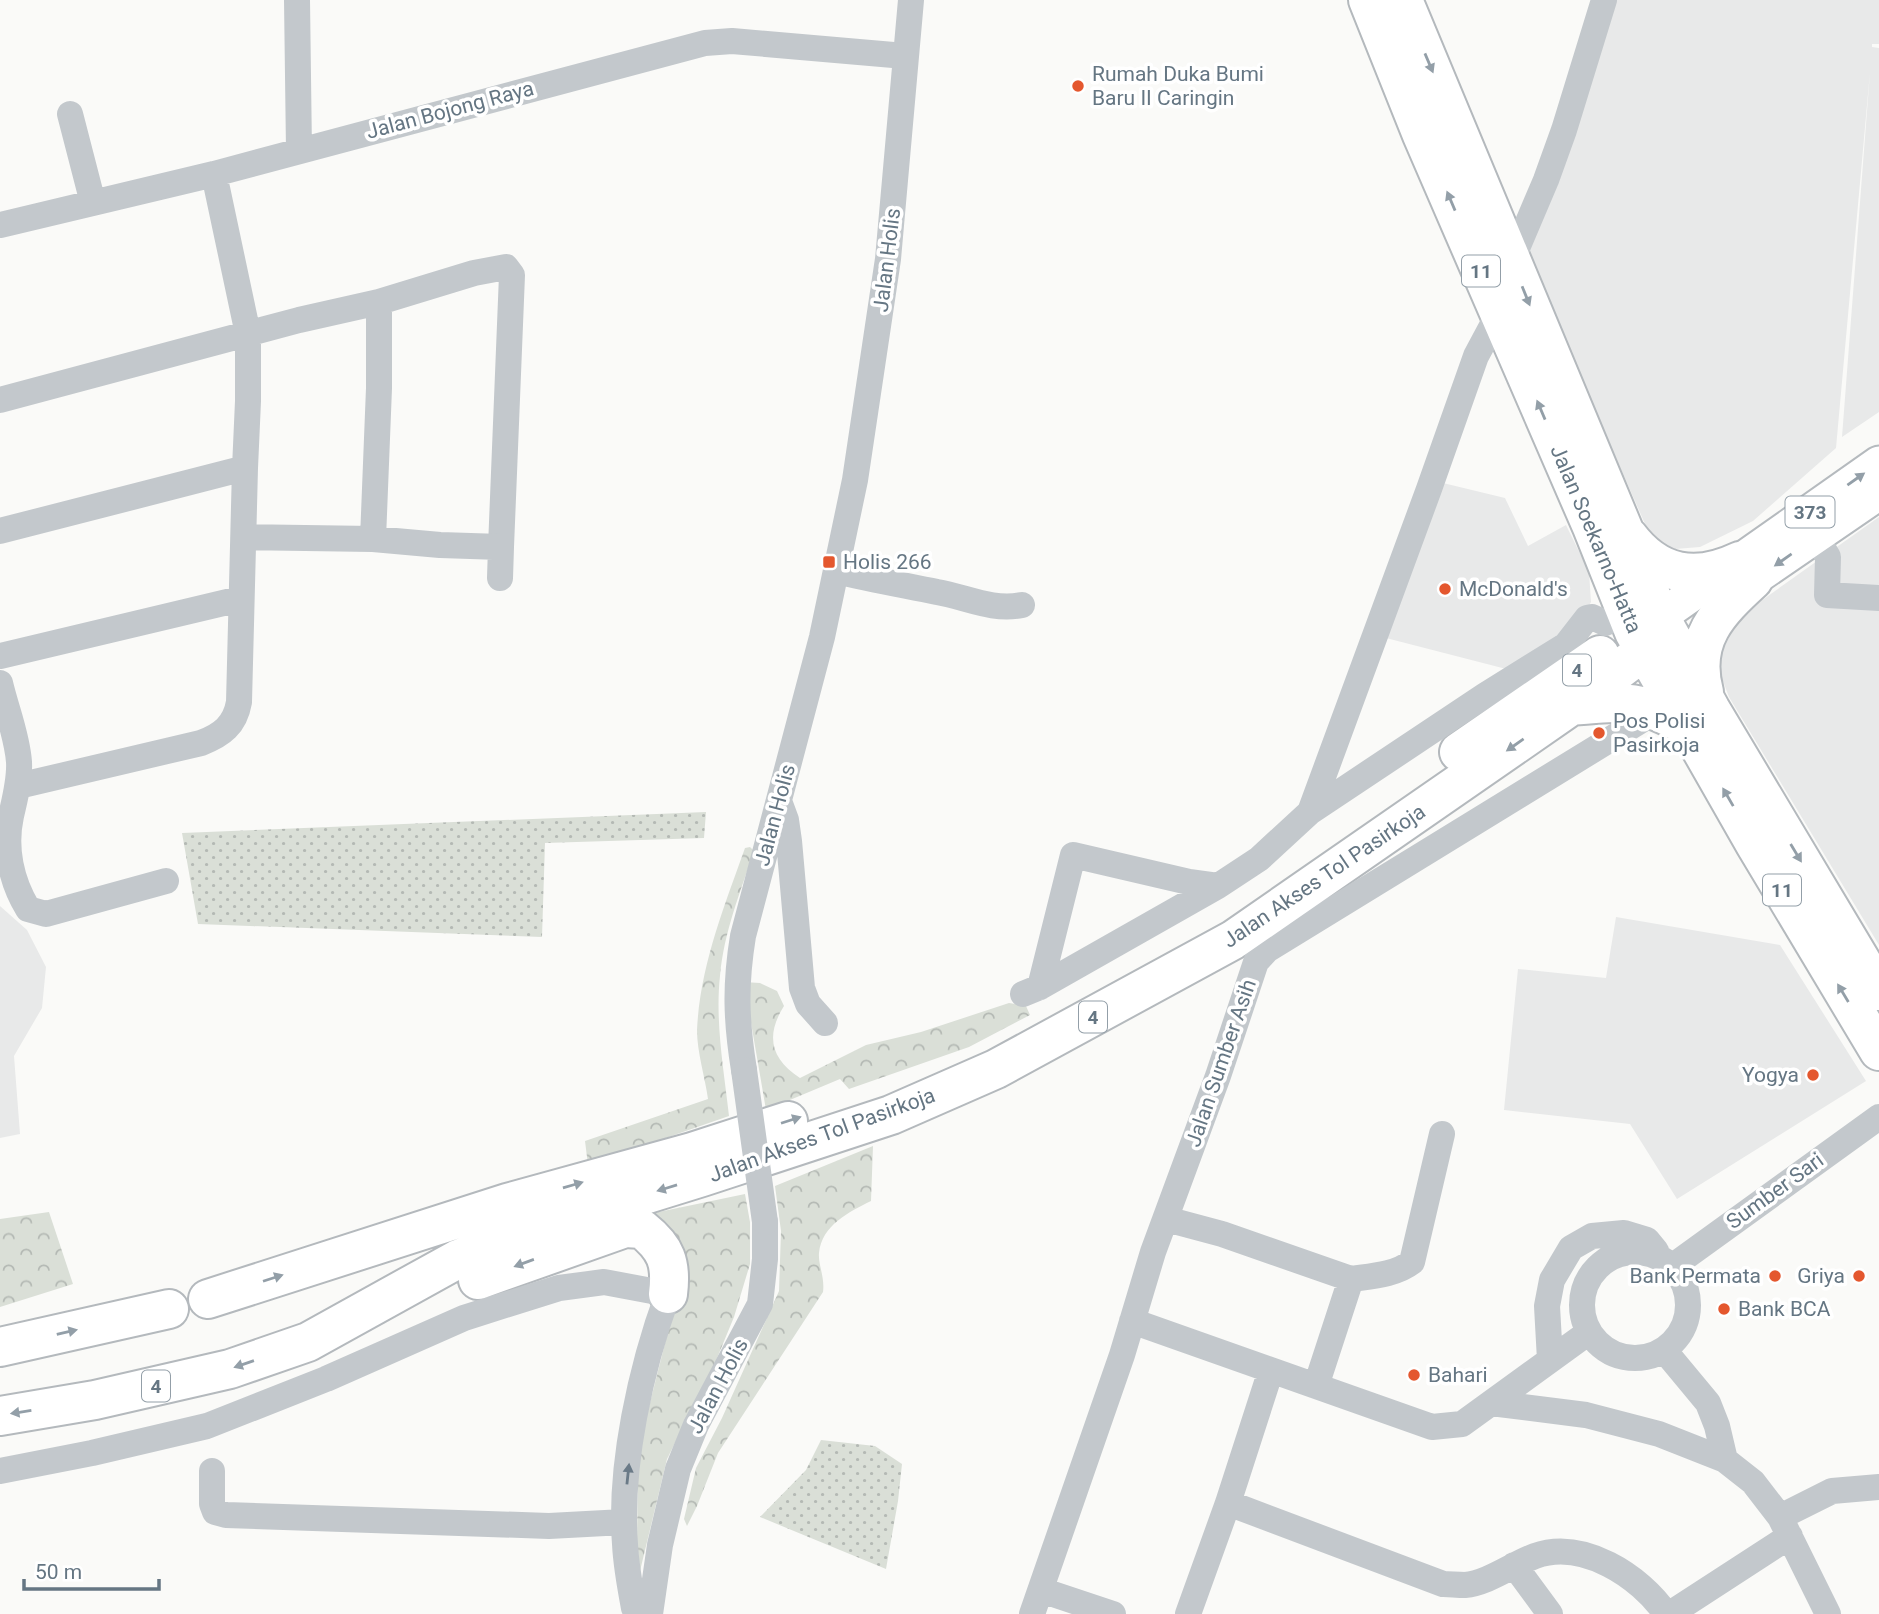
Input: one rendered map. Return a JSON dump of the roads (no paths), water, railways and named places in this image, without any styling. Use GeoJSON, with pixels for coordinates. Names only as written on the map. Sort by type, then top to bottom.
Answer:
{"type":"FeatureCollection","features":[{"type":"Feature","properties":{"kind":"highway","name":"Jalan Soekarno-Hatta"},"geometry":{"type":"LineString","coordinates":[[1368,0],[1499,313],[1610,535]]}},
{"type":"Feature","properties":{"kind":"highway","name":"Jalan Soekarno-Hatta"},"geometry":{"type":"LineString","coordinates":[[1403,0],[1512,261],[1643,632],[1686,716],[1821,957],[1879,1051]]}},
{"type":"Feature","properties":{"kind":"highway"},"geometry":{"type":"LineString","coordinates":[[1610,535],[1662,567],[1675,571],[1747,571]]}},
{"type":"Feature","properties":{"kind":"highway"},"geometry":{"type":"LineString","coordinates":[[1610,535],[1609,610],[1643,632]]}},
{"type":"Feature","properties":{"kind":"highway"},"geometry":{"type":"LineString","coordinates":[[1571,706],[1617,702],[1638,704],[1686,716],[1702,686],[1700,672],[1703,646],[1714,620],[1747,571]]}},
{"type":"Feature","properties":{"kind":"highway","name":"Jalan Akses Tol Pasirkoja"},"geometry":{"type":"LineString","coordinates":[[0,1416],[95,1400],[230,1369],[308,1342],[458,1259],[560,1221],[891,1115],[996,1069],[1233,940],[1571,706],[1643,632]]}},
{"type":"Feature","properties":{"kind":"highway","name":"Jalan Akses Tol Pasirkoja"},"geometry":{"type":"LineString","coordinates":[[208,1299],[507,1203],[705,1148],[862,1097],[965,1059],[1049,1021],[1238,909],[1520,708],[1643,632]]}},
{"type":"Feature","properties":{"kind":"highway","name":"Jalan Soekarno-Hatta"},"geometry":{"type":"LineString","coordinates":[[1686,716],[1879,991]]}},
{"type":"Feature","properties":{"kind":"highway"},"geometry":{"type":"LineString","coordinates":[[308,1342],[625,1228],[642,1229],[662,1248],[670,1276],[668,1294]]}},
{"type":"Feature","properties":{"kind":"highway"},"geometry":{"type":"LineString","coordinates":[[0,1347],[169,1309]]}},
{"type":"Feature","properties":{"kind":"main road","name":"373"},"geometry":{"type":"LineString","coordinates":[[1747,571],[1879,463]]}},
{"type":"Feature","properties":{"kind":"main road","name":"373"},"geometry":{"type":"LineString","coordinates":[[1643,632],[1747,571],[1816,537],[1879,493]]}},
{"type":"Feature","properties":{"kind":"street"},"geometry":{"type":"LineString","coordinates":[[298,0],[299,151]]}},
{"type":"Feature","properties":{"kind":"street","name":"Jalan Holis"},"geometry":{"type":"LineString","coordinates":[[650,1614],[660,1545],[678,1469],[696,1425],[760,1304],[765,1259],[765,1222],[736,1003],[738,969],[743,936],[822,637],[860,452],[886,272],[911,0]]}},
{"type":"Feature","properties":{"kind":"street"},"geometry":{"type":"LineString","coordinates":[[1512,261],[1555,155],[1604,0]]}},
{"type":"Feature","properties":{"kind":"street","name":"Jalan Bojong Raya"},"geometry":{"type":"LineString","coordinates":[[0,225],[214,174],[613,66],[716,41],[905,56]]}},
{"type":"Feature","properties":{"kind":"street"},"geometry":{"type":"LineString","coordinates":[[70,114],[93,203]]}},
{"type":"Feature","properties":{"kind":"street"},"geometry":{"type":"LineString","coordinates":[[18,786],[201,743],[218,736],[236,717],[239,702],[248,334],[214,174]]}},
{"type":"Feature","properties":{"kind":"street"},"geometry":{"type":"LineString","coordinates":[[0,400],[379,302],[474,273],[506,267],[510,271],[499,578]]}},
{"type":"Feature","properties":{"kind":"street"},"geometry":{"type":"LineString","coordinates":[[373,539],[379,388],[379,302]]}},
{"type":"Feature","properties":{"kind":"street"},"geometry":{"type":"LineString","coordinates":[[1310,812],[1476,356],[1499,313]]}},
{"type":"Feature","properties":{"kind":"street"},"geometry":{"type":"LineString","coordinates":[[0,531],[245,468]]}},
{"type":"Feature","properties":{"kind":"street"},"geometry":{"type":"LineString","coordinates":[[244,537],[373,539],[501,547]]}},
{"type":"Feature","properties":{"kind":"street"},"geometry":{"type":"LineString","coordinates":[[1816,537],[1828,557],[1827,595],[1879,598]]}},
{"type":"Feature","properties":{"kind":"street"},"geometry":{"type":"LineString","coordinates":[[836,571],[991,606],[1022,605]]}},
{"type":"Feature","properties":{"kind":"street"},"geometry":{"type":"LineString","coordinates":[[0,656],[240,599]]}},
{"type":"Feature","properties":{"kind":"street"},"geometry":{"type":"LineString","coordinates":[[1218,886],[1189,882],[1073,855],[1032,990],[1218,886],[1259,859],[1310,812],[1566,645],[1587,618],[1592,617],[1643,632]]}},
{"type":"Feature","properties":{"kind":"street"},"geometry":{"type":"LineString","coordinates":[[0,683],[19,763],[18,786],[9,824],[8,854],[28,909],[46,914],[166,881]]}},
{"type":"Feature","properties":{"kind":"street","name":"Jalan Sumber Asih"},"geometry":{"type":"LineString","coordinates":[[1037,1602],[1256,962],[1267,950],[1686,716]]}},
{"type":"Feature","properties":{"kind":"street"},"geometry":{"type":"LineString","coordinates":[[779,800],[789,841],[802,988],[808,1004],[825,1023]]}},
{"type":"Feature","properties":{"kind":"street","name":"Sumber Sari"},"geometry":{"type":"LineString","coordinates":[[1672,1267],[1879,1118]]}},
{"type":"Feature","properties":{"kind":"street"},"geometry":{"type":"LineString","coordinates":[[1166,1219],[1222,1234],[1351,1279],[1404,1268],[1412,1262],[1442,1134]]}},
{"type":"Feature","properties":{"kind":"street","name":"Sumber Sari"},"geometry":{"type":"LineString","coordinates":[[1672,1267],[1879,1139]]}},
{"type":"Feature","properties":{"kind":"street"},"geometry":{"type":"LineString","coordinates":[[1550,1360],[1547,1306],[1552,1280],[1571,1248],[1592,1236],[1624,1233],[1647,1240],[1672,1267],[1688,1292],[1689,1309],[1685,1325],[1677,1339],[1664,1350],[1648,1357],[1631,1358],[1614,1354],[1600,1345],[1589,1332],[1584,1320],[1583,1292],[1588,1279],[1608,1259],[1627,1252],[1648,1253],[1672,1267]]}},
{"type":"Feature","properties":{"kind":"street"},"geometry":{"type":"LineString","coordinates":[[1316,1386],[1351,1279]]}},
{"type":"Feature","properties":{"kind":"street"},"geometry":{"type":"LineString","coordinates":[[0,1471],[207,1426],[327,1379],[464,1318],[559,1288],[604,1282],[668,1294],[634,1415],[624,1522],[628,1574],[637,1614]]}},
{"type":"Feature","properties":{"kind":"street"},"geometry":{"type":"LineString","coordinates":[[1132,1321],[1432,1426],[1462,1423],[1589,1332]]}},
{"type":"Feature","properties":{"kind":"street"},"geometry":{"type":"LineString","coordinates":[[1664,1350],[1708,1404],[1717,1426],[1725,1460]]}},
{"type":"Feature","properties":{"kind":"street"},"geometry":{"type":"LineString","coordinates":[[1188,1614],[1228,1503],[1271,1370]]}},
{"type":"Feature","properties":{"kind":"street"},"geometry":{"type":"LineString","coordinates":[[1491,1403],[1586,1415],[1659,1434],[1725,1460],[1753,1482],[1785,1527],[1828,1614]]}},
{"type":"Feature","properties":{"kind":"street"},"geometry":{"type":"LineString","coordinates":[[212,1471],[212,1504],[215,1512],[226,1515],[549,1526],[624,1522]]}},
{"type":"Feature","properties":{"kind":"street"},"geometry":{"type":"LineString","coordinates":[[1228,1503],[1443,1584],[1467,1585],[1547,1553],[1585,1556],[1606,1563],[1628,1577],[1656,1599],[1668,1614],[1832,1491],[1879,1487]]}},
{"type":"Feature","properties":{"kind":"street"},"geometry":{"type":"LineString","coordinates":[[1514,1565],[1550,1614]]}},
{"type":"Feature","properties":{"kind":"street"},"geometry":{"type":"LineString","coordinates":[[1037,1602],[1113,1614]]}},
{"type":"Feature","properties":{"kind":"place","name":"Rumah Duka Bumi Baru II Caringin"},"geometry":{"type":"Point","coordinates":[1078,86]}},
{"type":"Feature","properties":{"kind":"place","name":"Holis 266"},"geometry":{"type":"Point","coordinates":[829,562]}},
{"type":"Feature","properties":{"kind":"place","name":"McDonald's"},"geometry":{"type":"Point","coordinates":[1445,589]}},
{"type":"Feature","properties":{"kind":"place","name":"Pos Polisi Pasirkoja"},"geometry":{"type":"Point","coordinates":[1599,733]}},
{"type":"Feature","properties":{"kind":"place","name":"Yogya"},"geometry":{"type":"Point","coordinates":[1813,1075]}},
{"type":"Feature","properties":{"kind":"place","name":"Bank Permata"},"geometry":{"type":"Point","coordinates":[1775,1276]}},
{"type":"Feature","properties":{"kind":"place","name":"Griya"},"geometry":{"type":"Point","coordinates":[1859,1276]}},
{"type":"Feature","properties":{"kind":"place","name":"Bank BCA"},"geometry":{"type":"Point","coordinates":[1724,1309]}},
{"type":"Feature","properties":{"kind":"place","name":"Bahari"},"geometry":{"type":"Point","coordinates":[1414,1375]}}]}
